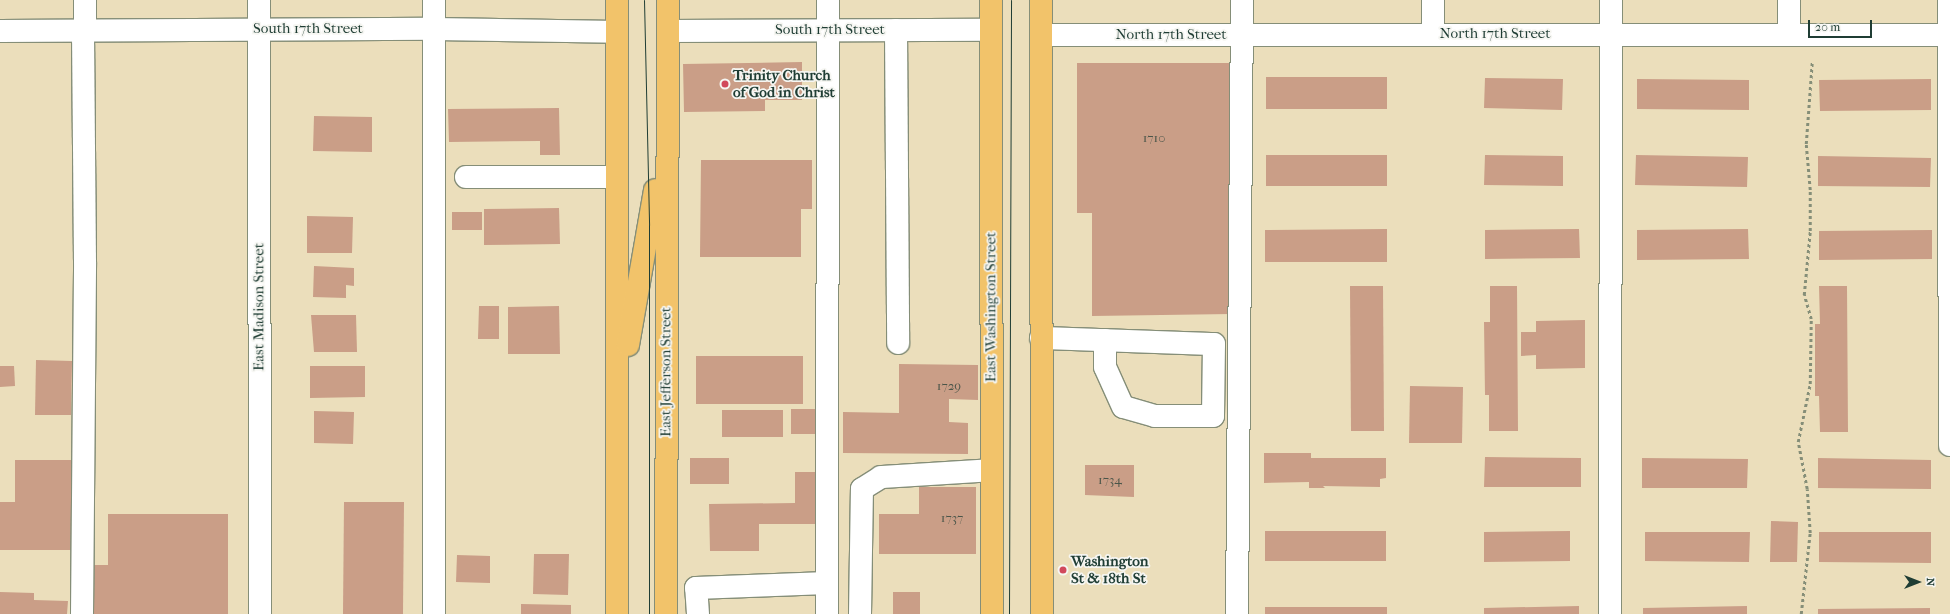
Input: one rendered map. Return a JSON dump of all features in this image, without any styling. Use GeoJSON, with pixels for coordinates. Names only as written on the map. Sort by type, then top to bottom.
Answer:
{"type":"FeatureCollection","features":[{"type":"Feature","properties":{"kind":"main road","name":"East Jefferson Street"},"geometry":{"type":"LineString","coordinates":[[616,0],[618,399],[617,614]]}},
{"type":"Feature","properties":{"kind":"main road","name":"East Jefferson Street"},"geometry":{"type":"LineString","coordinates":[[666,608],[666,129],[668,0]]}},
{"type":"Feature","properties":{"kind":"main road","name":"East Washington Street"},"geometry":{"type":"LineString","coordinates":[[991,0],[992,614]]}},
{"type":"Feature","properties":{"kind":"main road"},"geometry":{"type":"LineString","coordinates":[[1041,0],[1042,614]]}},
{"type":"Feature","properties":{"kind":"main road","name":"East Jefferson Street"},"geometry":{"type":"LineString","coordinates":[[618,399],[666,129]]}},
{"type":"Feature","properties":{"kind":"street"},"geometry":{"type":"LineString","coordinates":[[82,614],[85,270],[85,0]]}},
{"type":"Feature","properties":{"kind":"street","name":"East Madison Street"},"geometry":{"type":"LineString","coordinates":[[259,0],[260,614]]}},
{"type":"Feature","properties":{"kind":"street"},"geometry":{"type":"LineString","coordinates":[[434,0],[434,614]]}},
{"type":"Feature","properties":{"kind":"street"},"geometry":{"type":"LineString","coordinates":[[827,614],[828,0]]}},
{"type":"Feature","properties":{"kind":"street"},"geometry":{"type":"LineString","coordinates":[[1237,614],[1242,0]]}},
{"type":"Feature","properties":{"kind":"street"},"geometry":{"type":"LineString","coordinates":[[1433,0],[1433,34]]}},
{"type":"Feature","properties":{"kind":"street"},"geometry":{"type":"LineString","coordinates":[[1610,614],[1611,0]]}},
{"type":"Feature","properties":{"kind":"street"},"geometry":{"type":"LineString","coordinates":[[1789,0],[1789,35]]}},
{"type":"Feature","properties":{"kind":"street"},"geometry":{"type":"LineString","coordinates":[[1949,0],[1950,445]]}},
{"type":"Feature","properties":{"kind":"street","name":"South 17th Street"},"geometry":{"type":"LineString","coordinates":[[0,31],[84,29],[434,29],[617,32]]}},
{"type":"Feature","properties":{"kind":"street","name":"South 17th Street"},"geometry":{"type":"LineString","coordinates":[[668,31],[828,29],[991,30]]}},
{"type":"Feature","properties":{"kind":"street"},"geometry":{"type":"LineString","coordinates":[[896,30],[898,343]]}},
{"type":"Feature","properties":{"kind":"street","name":"North 17th Street"},"geometry":{"type":"LineString","coordinates":[[1041,35],[1949,35]]}},
{"type":"Feature","properties":{"kind":"street"},"geometry":{"type":"LineString","coordinates":[[466,177],[617,177]]}},
{"type":"Feature","properties":{"kind":"street"},"geometry":{"type":"LineString","coordinates":[[1041,338],[1105,340],[1214,344],[1213,416],[1155,416],[1123,407],[1105,367],[1105,340]]}},
{"type":"Feature","properties":{"kind":"street"},"geometry":{"type":"LineString","coordinates":[[860,614],[862,489],[881,477],[991,470]]}},
{"type":"Feature","properties":{"kind":"street"},"geometry":{"type":"LineString","coordinates":[[666,608],[698,606],[696,588],[827,583]]}},
{"type":"Feature","properties":{"kind":"path"},"geometry":{"type":"LineString","coordinates":[[1801,614],[1810,533],[1807,489],[1798,442],[1810,384],[1811,319],[1804,295],[1810,226],[1806,144],[1812,62]]}},
{"type":"Feature","properties":{"kind":"building"},"geometry":{"type":"Polygon","coordinates":[[[802,62],[802,100],[765,100],[765,111],[684,112],[683,64],[802,62]]]}},
{"type":"Feature","properties":{"kind":"building"},"geometry":{"type":"Polygon","coordinates":[[[1077,63],[1231,63],[1231,314],[1092,316],[1092,213],[1077,213],[1077,63]]]}},
{"type":"Feature","properties":{"kind":"building"},"geometry":{"type":"Polygon","coordinates":[[[1266,77],[1387,77],[1387,109],[1266,109],[1266,77]]]}},
{"type":"Feature","properties":{"kind":"building"},"geometry":{"type":"Polygon","coordinates":[[[1485,78],[1563,79],[1562,110],[1484,108],[1485,78]]]}},
{"type":"Feature","properties":{"kind":"building"},"geometry":{"type":"Polygon","coordinates":[[[1637,79],[1749,80],[1749,110],[1637,109],[1637,79]]]}},
{"type":"Feature","properties":{"kind":"building"},"geometry":{"type":"Polygon","coordinates":[[[1931,79],[1931,110],[1820,111],[1819,80],[1931,79]]]}},
{"type":"Feature","properties":{"kind":"building"},"geometry":{"type":"Polygon","coordinates":[[[559,108],[560,155],[540,155],[540,141],[449,142],[448,109],[559,108]]]}},
{"type":"Feature","properties":{"kind":"building"},"geometry":{"type":"Polygon","coordinates":[[[314,116],[372,117],[372,152],[313,151],[314,116]]]}},
{"type":"Feature","properties":{"kind":"building"},"geometry":{"type":"Polygon","coordinates":[[[1266,155],[1387,155],[1387,186],[1266,186],[1266,155]]]}},
{"type":"Feature","properties":{"kind":"building"},"geometry":{"type":"Polygon","coordinates":[[[1485,155],[1563,156],[1563,186],[1484,185],[1485,155]]]}},
{"type":"Feature","properties":{"kind":"building"},"geometry":{"type":"Polygon","coordinates":[[[1636,155],[1748,157],[1747,187],[1635,185],[1636,155]]]}},
{"type":"Feature","properties":{"kind":"building"},"geometry":{"type":"Polygon","coordinates":[[[1818,156],[1931,158],[1930,187],[1818,186],[1818,156]]]}},
{"type":"Feature","properties":{"kind":"building"},"geometry":{"type":"Polygon","coordinates":[[[701,160],[812,160],[812,209],[801,209],[801,257],[700,257],[701,160]]]}},
{"type":"Feature","properties":{"kind":"building"},"geometry":{"type":"Polygon","coordinates":[[[559,208],[560,244],[484,245],[484,209],[559,208]]]}},
{"type":"Feature","properties":{"kind":"building"},"geometry":{"type":"Polygon","coordinates":[[[452,212],[482,212],[482,230],[452,230],[452,212]]]}},
{"type":"Feature","properties":{"kind":"building"},"geometry":{"type":"Polygon","coordinates":[[[307,216],[353,217],[352,253],[307,253],[307,216]]]}},
{"type":"Feature","properties":{"kind":"building"},"geometry":{"type":"Polygon","coordinates":[[[1387,229],[1387,262],[1265,262],[1265,230],[1387,229]]]}},
{"type":"Feature","properties":{"kind":"building"},"geometry":{"type":"Polygon","coordinates":[[[1579,229],[1580,258],[1485,259],[1485,230],[1579,229]]]}},
{"type":"Feature","properties":{"kind":"building"},"geometry":{"type":"Polygon","coordinates":[[[1748,229],[1749,259],[1637,260],[1637,230],[1748,229]]]}},
{"type":"Feature","properties":{"kind":"building"},"geometry":{"type":"Polygon","coordinates":[[[1932,230],[1932,259],[1819,260],[1819,231],[1932,230]]]}},
{"type":"Feature","properties":{"kind":"building"},"geometry":{"type":"Polygon","coordinates":[[[314,266],[354,268],[354,286],[346,285],[346,298],[313,297],[314,266]]]}},
{"type":"Feature","properties":{"kind":"building"},"geometry":{"type":"Polygon","coordinates":[[[1350,286],[1383,286],[1384,431],[1351,431],[1350,286]]]}},
{"type":"Feature","properties":{"kind":"building"},"geometry":{"type":"Polygon","coordinates":[[[1490,286],[1517,286],[1518,431],[1489,431],[1489,395],[1485,395],[1484,322],[1490,322],[1490,286]]]}},
{"type":"Feature","properties":{"kind":"building"},"geometry":{"type":"Polygon","coordinates":[[[1819,286],[1847,286],[1848,432],[1820,432],[1819,396],[1815,396],[1815,324],[1820,324],[1819,286]]]}},
{"type":"Feature","properties":{"kind":"building"},"geometry":{"type":"Polygon","coordinates":[[[479,306],[499,306],[499,339],[478,339],[479,306]]]}},
{"type":"Feature","properties":{"kind":"building"},"geometry":{"type":"Polygon","coordinates":[[[559,306],[560,354],[508,354],[508,307],[559,306]]]}},
{"type":"Feature","properties":{"kind":"building"},"geometry":{"type":"Polygon","coordinates":[[[311,315],[356,315],[357,352],[314,352],[311,315]]]}},
{"type":"Feature","properties":{"kind":"building"},"geometry":{"type":"Polygon","coordinates":[[[1585,320],[1585,368],[1536,369],[1536,355],[1521,356],[1521,332],[1536,332],[1536,321],[1585,320]]]}},
{"type":"Feature","properties":{"kind":"building"},"geometry":{"type":"Polygon","coordinates":[[[696,356],[803,356],[803,404],[696,404],[696,356]]]}},
{"type":"Feature","properties":{"kind":"building"},"geometry":{"type":"Polygon","coordinates":[[[36,360],[72,361],[71,415],[35,415],[36,360]]]}},
{"type":"Feature","properties":{"kind":"building"},"geometry":{"type":"Polygon","coordinates":[[[899,364],[978,365],[978,400],[949,399],[949,422],[968,423],[968,454],[843,453],[843,412],[899,413],[899,364]]]}},
{"type":"Feature","properties":{"kind":"building"},"geometry":{"type":"Polygon","coordinates":[[[0,366],[14,366],[15,386],[0,387],[0,366]]]}},
{"type":"Feature","properties":{"kind":"building"},"geometry":{"type":"Polygon","coordinates":[[[310,366],[365,366],[365,397],[310,398],[310,366]]]}},
{"type":"Feature","properties":{"kind":"building"},"geometry":{"type":"Polygon","coordinates":[[[1410,386],[1463,387],[1462,443],[1409,443],[1410,386]]]}},
{"type":"Feature","properties":{"kind":"building"},"geometry":{"type":"Polygon","coordinates":[[[791,409],[821,409],[821,434],[791,434],[791,409]]]}},
{"type":"Feature","properties":{"kind":"building"},"geometry":{"type":"Polygon","coordinates":[[[722,410],[783,410],[783,437],[722,437],[722,410]]]}},
{"type":"Feature","properties":{"kind":"building"},"geometry":{"type":"Polygon","coordinates":[[[314,411],[354,412],[353,444],[314,443],[314,411]]]}},
{"type":"Feature","properties":{"kind":"building"},"geometry":{"type":"Polygon","coordinates":[[[1264,453],[1311,453],[1311,458],[1386,458],[1386,478],[1380,479],[1380,487],[1323,486],[1325,488],[1309,488],[1309,482],[1264,483],[1264,453]]]}},
{"type":"Feature","properties":{"kind":"building"},"geometry":{"type":"Polygon","coordinates":[[[1485,457],[1581,458],[1581,487],[1484,487],[1485,457]]]}},
{"type":"Feature","properties":{"kind":"building"},"geometry":{"type":"Polygon","coordinates":[[[690,458],[729,458],[729,484],[690,484],[690,458]]]}},
{"type":"Feature","properties":{"kind":"building"},"geometry":{"type":"Polygon","coordinates":[[[1642,458],[1748,459],[1747,488],[1642,488],[1642,458]]]}},
{"type":"Feature","properties":{"kind":"building"},"geometry":{"type":"Polygon","coordinates":[[[1818,458],[1931,460],[1931,489],[1818,488],[1818,458]]]}},
{"type":"Feature","properties":{"kind":"building"},"geometry":{"type":"Polygon","coordinates":[[[15,460],[72,460],[72,550],[0,550],[0,502],[15,502],[15,460]]]}},
{"type":"Feature","properties":{"kind":"building"},"geometry":{"type":"Polygon","coordinates":[[[1085,465],[1134,465],[1134,497],[1085,495],[1085,465]]]}},
{"type":"Feature","properties":{"kind":"building"},"geometry":{"type":"Polygon","coordinates":[[[795,472],[820,472],[820,524],[759,524],[759,551],[710,551],[709,504],[795,503],[795,472]]]}},
{"type":"Feature","properties":{"kind":"building"},"geometry":{"type":"Polygon","coordinates":[[[919,487],[976,487],[976,554],[879,554],[879,514],[919,514],[919,487]]]}},
{"type":"Feature","properties":{"kind":"building"},"geometry":{"type":"Polygon","coordinates":[[[344,502],[404,502],[403,614],[343,614],[344,502]]]}},
{"type":"Feature","properties":{"kind":"building"},"geometry":{"type":"Polygon","coordinates":[[[108,514],[228,514],[228,614],[92,614],[92,565],[108,565],[108,514]]]}},
{"type":"Feature","properties":{"kind":"building"},"geometry":{"type":"Polygon","coordinates":[[[1771,521],[1798,522],[1797,562],[1770,562],[1771,521]]]}},
{"type":"Feature","properties":{"kind":"building"},"geometry":{"type":"Polygon","coordinates":[[[1265,531],[1386,531],[1386,561],[1265,561],[1265,531]]]}},
{"type":"Feature","properties":{"kind":"building"},"geometry":{"type":"Polygon","coordinates":[[[1570,531],[1570,561],[1484,562],[1484,532],[1570,531]]]}},
{"type":"Feature","properties":{"kind":"building"},"geometry":{"type":"Polygon","coordinates":[[[1645,532],[1750,532],[1749,562],[1645,561],[1645,532]]]}},
{"type":"Feature","properties":{"kind":"building"},"geometry":{"type":"Polygon","coordinates":[[[1819,532],[1931,532],[1931,563],[1819,562],[1819,532]]]}},
{"type":"Feature","properties":{"kind":"building"},"geometry":{"type":"Polygon","coordinates":[[[534,554],[569,554],[568,595],[533,594],[534,554]]]}},
{"type":"Feature","properties":{"kind":"building"},"geometry":{"type":"Polygon","coordinates":[[[457,555],[490,556],[490,583],[456,582],[457,555]]]}},
{"type":"Feature","properties":{"kind":"building"},"geometry":{"type":"Polygon","coordinates":[[[0,592],[34,593],[34,600],[68,601],[67,614],[0,614],[0,592]]]}},
{"type":"Feature","properties":{"kind":"building"},"geometry":{"type":"Polygon","coordinates":[[[893,592],[920,592],[920,614],[893,614],[893,592]]]}},
{"type":"Feature","properties":{"kind":"building"},"geometry":{"type":"Polygon","coordinates":[[[521,604],[571,605],[571,614],[521,614],[521,604]]]}},
{"type":"Feature","properties":{"kind":"building"},"geometry":{"type":"Polygon","coordinates":[[[1579,606],[1579,614],[1484,614],[1484,608],[1579,606]]]}},
{"type":"Feature","properties":{"kind":"building"},"geometry":{"type":"Polygon","coordinates":[[[1747,606],[1747,614],[1643,614],[1643,608],[1747,606]]]}},
{"type":"Feature","properties":{"kind":"building"},"geometry":{"type":"Polygon","coordinates":[[[1265,607],[1387,607],[1387,614],[1265,614],[1265,607]]]}},
{"type":"Feature","properties":{"kind":"building"},"geometry":{"type":"Polygon","coordinates":[[[1930,608],[1930,614],[1818,614],[1818,609],[1930,608]]]}},
{"type":"Feature","properties":{"kind":"tram line"},"geometry":{"type":"LineString","coordinates":[[644,0],[649,225],[649,614]]}},
{"type":"Feature","properties":{"kind":"tram line"},"geometry":{"type":"LineString","coordinates":[[1009,614],[1011,0]]}},
{"type":"Feature","properties":{"kind":"place","name":"Trinity Church of God in Christ"},"geometry":{"type":"Point","coordinates":[725,84]}},
{"type":"Feature","properties":{"kind":"place","name":"Washington St & 18th St"},"geometry":{"type":"Point","coordinates":[1063,570]}}]}
